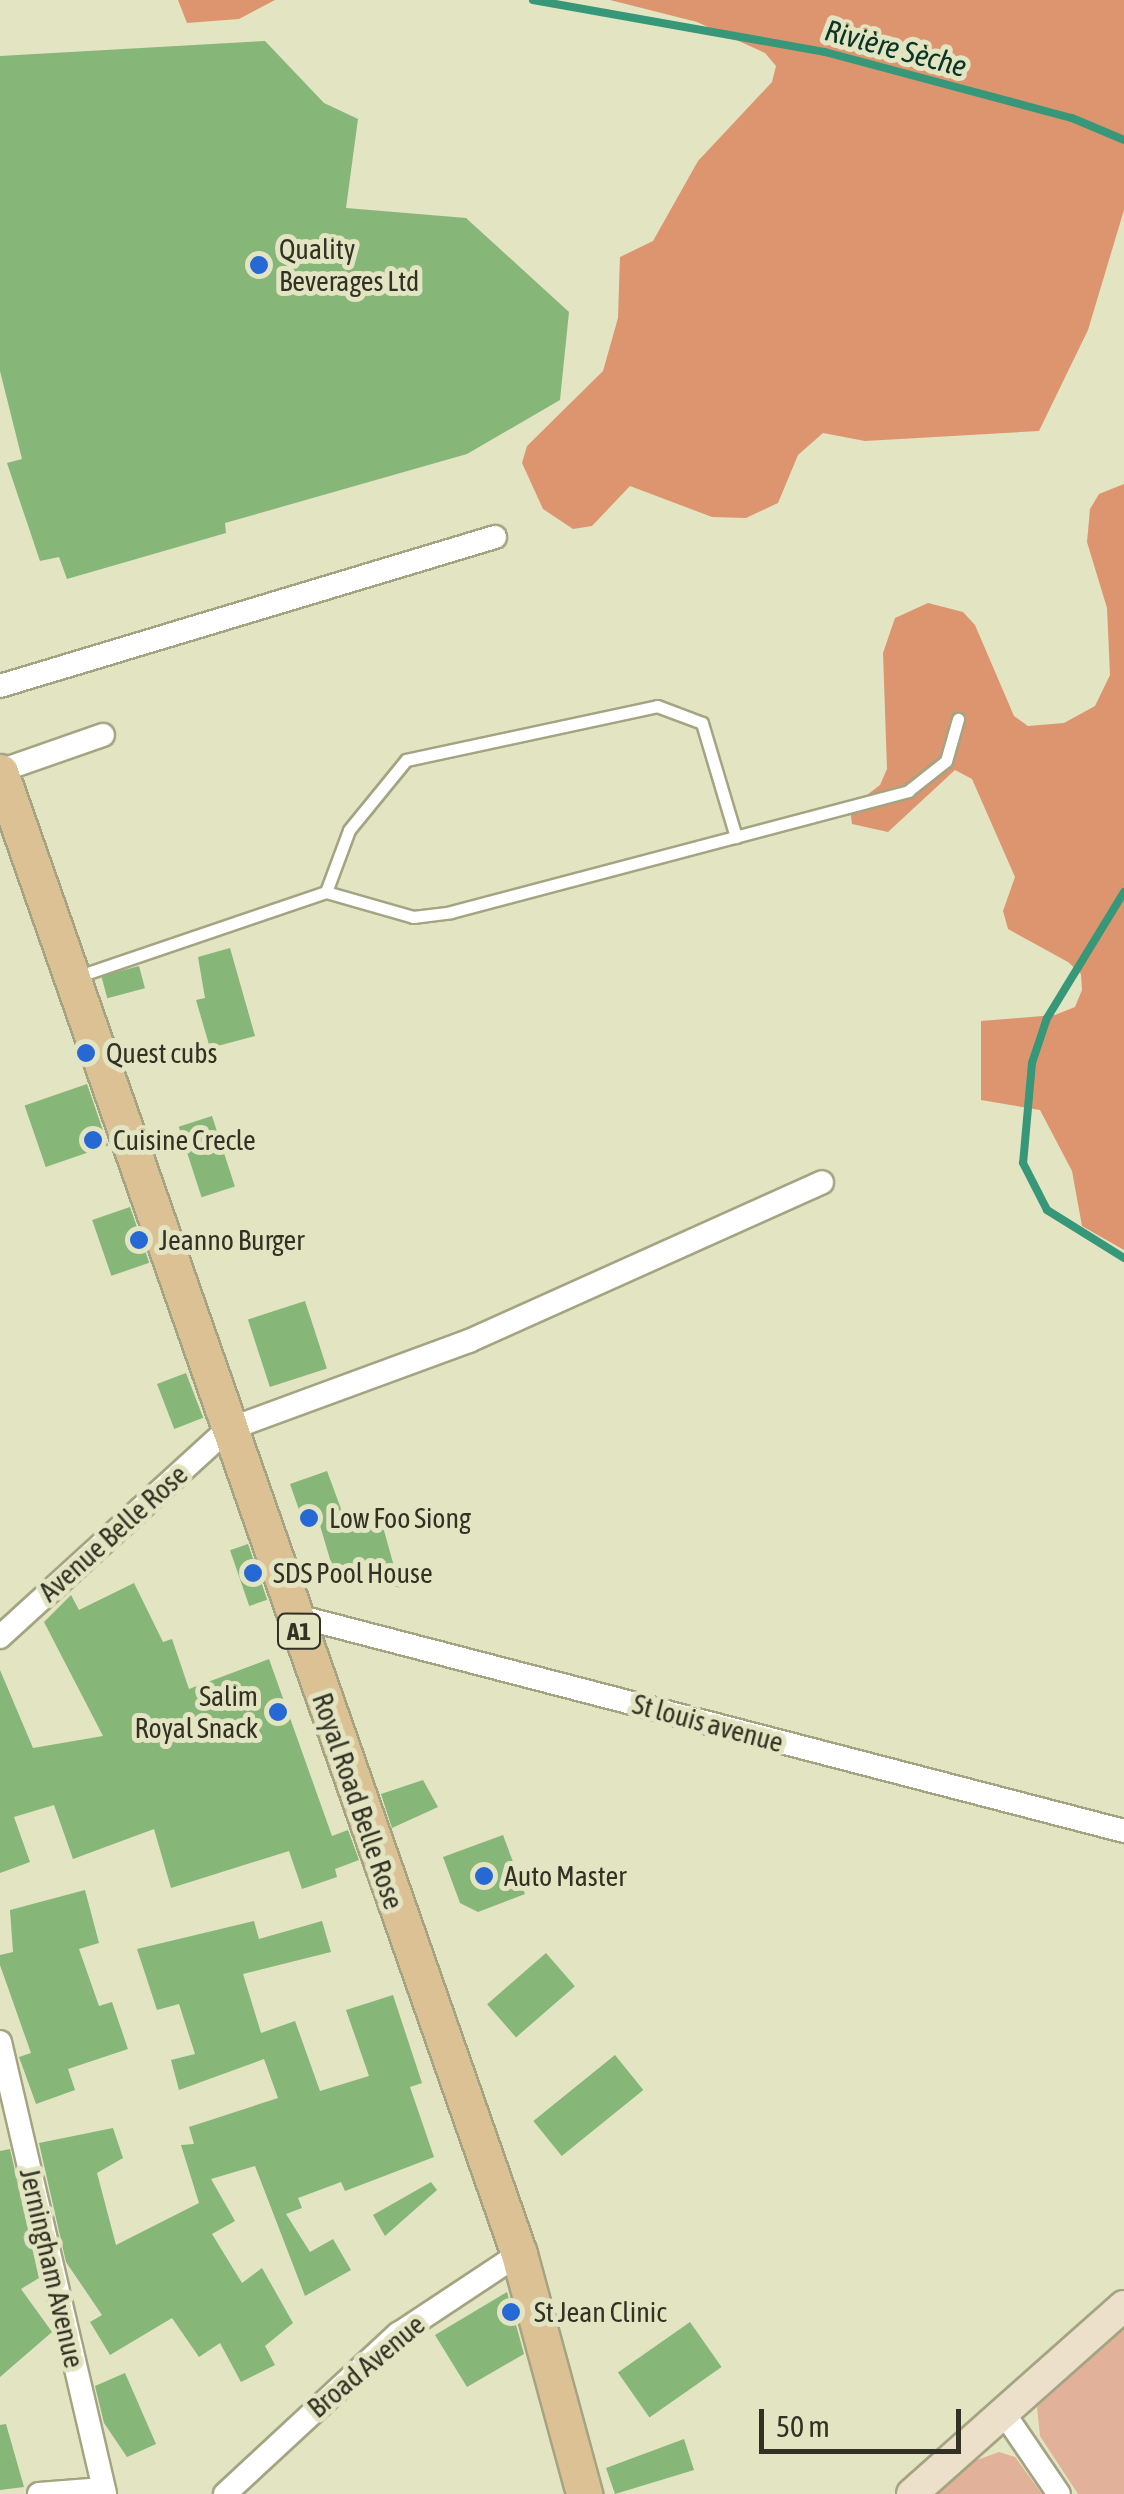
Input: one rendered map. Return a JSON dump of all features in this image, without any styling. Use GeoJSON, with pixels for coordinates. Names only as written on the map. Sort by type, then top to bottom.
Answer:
{"type":"FeatureCollection","features":[{"type":"Feature","properties":{"kind":"main road","name":"Royal Road Belle Rose"},"geometry":{"type":"LineString","coordinates":[[0,772],[227,1430],[519,2254],[584,2494]]}},
{"type":"Feature","properties":{"kind":"street"},"geometry":{"type":"LineString","coordinates":[[0,686],[495,536]]}},
{"type":"Feature","properties":{"kind":"street"},"geometry":{"type":"LineString","coordinates":[[0,772],[103,734]]}},
{"type":"Feature","properties":{"kind":"street"},"geometry":{"type":"LineString","coordinates":[[227,1430],[469,1341],[822,1182]]}},
{"type":"Feature","properties":{"kind":"street","name":"Avenue Belle Rose"},"geometry":{"type":"LineString","coordinates":[[0,1637],[227,1430]]}},
{"type":"Feature","properties":{"kind":"street","name":"St louis avenue"},"geometry":{"type":"LineString","coordinates":[[293,1615],[1124,1830]]}},
{"type":"Feature","properties":{"kind":"street","name":"Jerningham Avenue"},"geometry":{"type":"LineString","coordinates":[[0,2042],[104,2491]]}},
{"type":"Feature","properties":{"kind":"street","name":"Broad Avenue"},"geometry":{"type":"LineString","coordinates":[[226,2494],[398,2334],[519,2254]]}},
{"type":"Feature","properties":{"kind":"street"},"geometry":{"type":"LineString","coordinates":[[912,2494],[1124,2306]]}},
{"type":"Feature","properties":{"kind":"street"},"geometry":{"type":"LineString","coordinates":[[1004,2412],[1059,2494]]}},
{"type":"Feature","properties":{"kind":"street"},"geometry":{"type":"LineString","coordinates":[[39,2494],[104,2491]]}},
{"type":"Feature","properties":{"kind":"lane"},"geometry":{"type":"LineString","coordinates":[[326,892],[367,799],[406,760],[657,706],[702,723],[736,837]]}},
{"type":"Feature","properties":{"kind":"lane"},"geometry":{"type":"LineString","coordinates":[[72,979],[326,892],[413,917],[908,791],[946,761],[958,719]]}},
{"type":"Feature","properties":{"kind":"shaded area"},"geometry":{"type":"Polygon","coordinates":[[[178,0],[275,0],[239,19],[187,23],[178,0]]]}},
{"type":"Feature","properties":{"kind":"shaded area"},"geometry":{"type":"Polygon","coordinates":[[[610,0],[1124,0],[1124,210],[1088,330],[1039,431],[865,441],[823,433],[798,455],[778,503],[746,518],[712,517],[630,486],[592,526],[573,529],[543,509],[522,463],[527,446],[603,371],[618,318],[620,257],[653,241],[698,161],[772,82],[776,66],[765,53],[697,22],[610,0]]]}},
{"type":"Feature","properties":{"kind":"shaded area"},"geometry":{"type":"Polygon","coordinates":[[[1124,484],[1124,1250],[1082,1226],[1072,1171],[1040,1110],[981,1100],[981,1021],[1055,1015],[1075,1007],[1082,990],[1081,974],[1068,962],[1008,929],[1003,911],[1015,877],[972,779],[955,770],[888,832],[852,824],[850,808],[880,785],[887,769],[883,653],[895,618],[928,603],[963,612],[975,625],[1014,716],[1028,726],[1064,723],[1095,706],[1110,675],[1107,608],[1087,542],[1090,509],[1099,494],[1124,484]]]}},
{"type":"Feature","properties":{"kind":"shaded area"},"geometry":{"type":"Polygon","coordinates":[[[1124,2326],[1124,2494],[1078,2494],[1040,2436],[1037,2407],[1124,2326]]]}},
{"type":"Feature","properties":{"kind":"shaded area"},"geometry":{"type":"Polygon","coordinates":[[[999,2452],[1015,2457],[1042,2494],[937,2494],[966,2464],[999,2452]]]}},
{"type":"Feature","properties":{"kind":"building","name":"Quality Beverages Ltd"},"geometry":{"type":"Polygon","coordinates":[[[265,41],[324,103],[358,119],[346,208],[466,218],[569,312],[560,400],[467,454],[225,523],[226,533],[67,579],[59,557],[40,561],[7,463],[22,459],[0,371],[0,56],[265,41]]]}},
{"type":"Feature","properties":{"kind":"building"},"geometry":{"type":"Polygon","coordinates":[[[230,948],[255,1036],[210,1048],[196,1000],[205,998],[198,957],[230,948]]]}},
{"type":"Feature","properties":{"kind":"building"},"geometry":{"type":"Polygon","coordinates":[[[139,966],[145,988],[107,998],[101,976],[139,966]]]}},
{"type":"Feature","properties":{"kind":"building"},"geometry":{"type":"Polygon","coordinates":[[[87,1084],[108,1145],[46,1167],[25,1105],[87,1084]]]}},
{"type":"Feature","properties":{"kind":"building"},"geometry":{"type":"Polygon","coordinates":[[[212,1116],[235,1186],[202,1197],[179,1127],[212,1116]]]}},
{"type":"Feature","properties":{"kind":"building"},"geometry":{"type":"Polygon","coordinates":[[[130,1207],[149,1263],[111,1276],[92,1220],[130,1207]]]}},
{"type":"Feature","properties":{"kind":"building"},"geometry":{"type":"Polygon","coordinates":[[[305,1301],[327,1369],[270,1387],[248,1320],[305,1301]]]}},
{"type":"Feature","properties":{"kind":"building"},"geometry":{"type":"Polygon","coordinates":[[[186,1373],[203,1418],[174,1429],[157,1384],[186,1373]]]}},
{"type":"Feature","properties":{"kind":"building"},"geometry":{"type":"Polygon","coordinates":[[[327,1471],[347,1525],[380,1516],[400,1588],[332,1566],[319,1522],[305,1527],[290,1484],[327,1471]]]}},
{"type":"Feature","properties":{"kind":"building","name":"SDS Pool House"},"geometry":{"type":"Polygon","coordinates":[[[248,1544],[267,1600],[249,1606],[230,1550],[248,1544]]]}},
{"type":"Feature","properties":{"kind":"building"},"geometry":{"type":"Polygon","coordinates":[[[134,1583],[163,1642],[172,1639],[189,1689],[269,1659],[332,1836],[348,1830],[359,1860],[335,1869],[337,1877],[302,1889],[289,1851],[171,1888],[154,1829],[73,1859],[54,1805],[14,1817],[30,1862],[0,1873],[0,1670],[33,1748],[103,1736],[44,1622],[71,1595],[79,1610],[134,1583]]]}},
{"type":"Feature","properties":{"kind":"building"},"geometry":{"type":"Polygon","coordinates":[[[423,1780],[438,1807],[392,1828],[381,1794],[423,1780]]]}},
{"type":"Feature","properties":{"kind":"building","name":"Auto Master"},"geometry":{"type":"Polygon","coordinates":[[[503,1835],[525,1894],[478,1912],[460,1903],[443,1857],[503,1835]]]}},
{"type":"Feature","properties":{"kind":"building"},"geometry":{"type":"Polygon","coordinates":[[[85,1890],[99,1943],[79,1949],[99,2006],[112,2002],[128,2049],[68,2069],[75,2090],[36,2104],[19,2057],[31,2053],[0,1965],[0,1955],[13,1952],[10,1910],[85,1890]]]}},
{"type":"Feature","properties":{"kind":"building"},"geometry":{"type":"Polygon","coordinates":[[[254,1921],[259,1939],[322,1921],[331,1952],[243,1974],[261,2033],[295,2021],[320,2091],[369,2076],[346,2010],[393,1995],[422,2083],[410,2087],[434,2157],[345,2191],[341,2182],[298,2198],[302,2208],[286,2214],[310,2252],[333,2239],[351,2270],[305,2296],[255,2166],[211,2179],[235,2221],[212,2234],[242,2283],[262,2268],[293,2323],[265,2346],[275,2365],[241,2382],[220,2343],[199,2357],[172,2318],[110,2355],[90,2322],[102,2315],[66,2262],[39,2143],[113,2128],[123,2158],[97,2173],[116,2245],[199,2203],[181,2145],[194,2144],[189,2127],[278,2098],[264,2059],[179,2090],[171,2060],[195,2054],[179,2004],[157,2010],[137,1949],[254,1921]]]}},
{"type":"Feature","properties":{"kind":"building"},"geometry":{"type":"Polygon","coordinates":[[[546,1953],[575,1986],[516,2037],[487,2004],[546,1953]]]}},
{"type":"Feature","properties":{"kind":"building"},"geometry":{"type":"Polygon","coordinates":[[[615,2055],[643,2090],[562,2156],[533,2121],[615,2055]]]}},
{"type":"Feature","properties":{"kind":"building"},"geometry":{"type":"Polygon","coordinates":[[[10,2149],[39,2278],[21,2289],[52,2332],[0,2377],[0,2151],[10,2149]]]}},
{"type":"Feature","properties":{"kind":"building"},"geometry":{"type":"Polygon","coordinates":[[[431,2182],[437,2190],[385,2236],[373,2215],[431,2182]]]}},
{"type":"Feature","properties":{"kind":"building"},"geometry":{"type":"Polygon","coordinates":[[[507,2292],[524,2354],[467,2387],[435,2335],[507,2292]]]}},
{"type":"Feature","properties":{"kind":"building"},"geometry":{"type":"Polygon","coordinates":[[[690,2322],[722,2367],[649,2418],[618,2372],[690,2322]]]}},
{"type":"Feature","properties":{"kind":"building"},"geometry":{"type":"Polygon","coordinates":[[[125,2373],[156,2444],[127,2457],[104,2423],[95,2386],[125,2373]]]}},
{"type":"Feature","properties":{"kind":"building"},"geometry":{"type":"Polygon","coordinates":[[[6,2424],[24,2487],[0,2490],[0,2425],[6,2424]]]}},
{"type":"Feature","properties":{"kind":"building"},"geometry":{"type":"Polygon","coordinates":[[[684,2439],[694,2470],[615,2494],[606,2468],[684,2439]]]}},
{"type":"Feature","properties":{"kind":"waterway","name":"Rivière Sèche"},"geometry":{"type":"LineString","coordinates":[[533,0],[825,52],[1072,118],[1124,140]]}},
{"type":"Feature","properties":{"kind":"waterway","name":"Rivière Sèche"},"geometry":{"type":"LineString","coordinates":[[1124,892],[1047,1018],[1032,1063],[1023,1163],[1047,1210],[1124,1258]]}},
{"type":"Feature","properties":{"kind":"place","name":"Quality Beverages Ltd"},"geometry":{"type":"Point","coordinates":[259,265]}},
{"type":"Feature","properties":{"kind":"place","name":"Quest cubs"},"geometry":{"type":"Point","coordinates":[86,1053]}},
{"type":"Feature","properties":{"kind":"place","name":"Cuisine Crecle"},"geometry":{"type":"Point","coordinates":[93,1140]}},
{"type":"Feature","properties":{"kind":"place","name":"Jeanno Burger"},"geometry":{"type":"Point","coordinates":[139,1240]}},
{"type":"Feature","properties":{"kind":"place","name":"Low Foo Siong"},"geometry":{"type":"Point","coordinates":[309,1518]}},
{"type":"Feature","properties":{"kind":"place","name":"SDS Pool House"},"geometry":{"type":"Point","coordinates":[253,1573]}},
{"type":"Feature","properties":{"kind":"place","name":"Salim Royal Snack"},"geometry":{"type":"Point","coordinates":[278,1712]}},
{"type":"Feature","properties":{"kind":"place","name":"Auto Master"},"geometry":{"type":"Point","coordinates":[484,1876]}},
{"type":"Feature","properties":{"kind":"place","name":"St Jean Clinic"},"geometry":{"type":"Point","coordinates":[511,2312]}}]}
